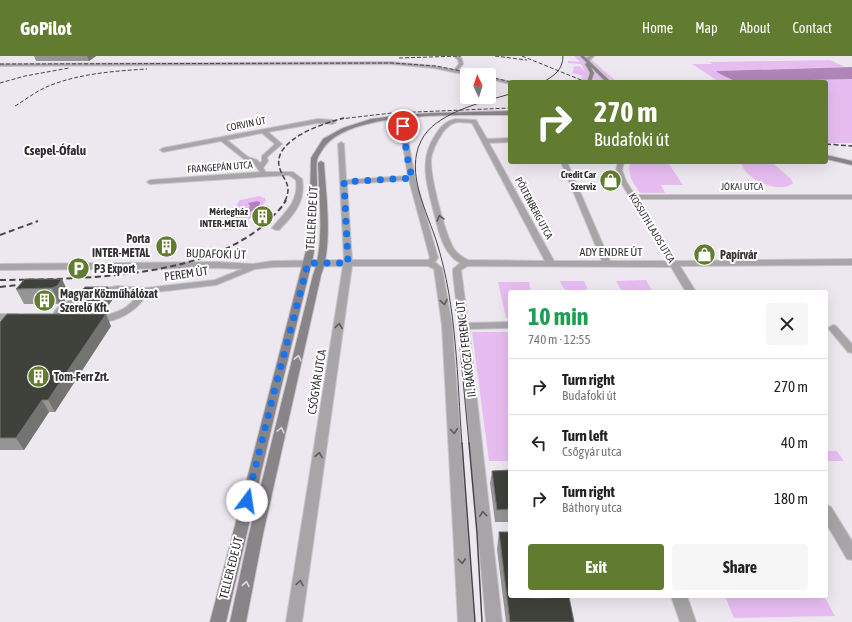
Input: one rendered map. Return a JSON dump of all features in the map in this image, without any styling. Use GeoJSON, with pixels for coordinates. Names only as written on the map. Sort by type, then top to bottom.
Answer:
{"type":"FeatureCollection","features":[{"type":"Feature","properties":{"kind":"main road"},"geometry":{"type":"LineString","coordinates":[[577,56],[591,70],[592,77],[590,80]]}},
{"type":"Feature","properties":{"kind":"main road"},"geometry":{"type":"LineString","coordinates":[[582,56],[607,80]]}},
{"type":"Feature","properties":{"kind":"main road","name":"TELLER EDE ÚT"},"geometry":{"type":"LineString","coordinates":[[238,622],[256,534],[317,275],[322,262],[324,248],[321,158],[324,149],[327,145],[345,133],[380,122],[409,118],[471,120],[508,114]]}},
{"type":"Feature","properties":{"kind":"main road","name":"TELLER EDE ÚT"},"geometry":{"type":"LineString","coordinates":[[218,622],[313,239],[314,158],[316,151],[322,144],[333,136],[351,126],[378,120],[405,116],[508,114]]}},
{"type":"Feature","properties":{"kind":"main road"},"geometry":{"type":"LineString","coordinates":[[828,157],[852,163]]}},
{"type":"Feature","properties":{"kind":"street"},"geometry":{"type":"LineString","coordinates":[[588,61],[592,56]]}},
{"type":"Feature","properties":{"kind":"street"},"geometry":{"type":"LineString","coordinates":[[454,59],[457,68]]}},
{"type":"Feature","properties":{"kind":"street"},"geometry":{"type":"LineString","coordinates":[[454,59],[460,61],[461,64],[457,68]]}},
{"type":"Feature","properties":{"kind":"street"},"geometry":{"type":"LineString","coordinates":[[0,65],[390,63],[460,69]]}},
{"type":"Feature","properties":{"kind":"street"},"geometry":{"type":"LineString","coordinates":[[496,80],[508,83]]}},
{"type":"Feature","properties":{"kind":"street","name":"CORVIN ÚT"},"geometry":{"type":"LineString","coordinates":[[163,150],[318,120],[333,122]]}},
{"type":"Feature","properties":{"kind":"street"},"geometry":{"type":"LineString","coordinates":[[466,263],[458,260],[449,248],[428,177],[428,155],[436,137],[448,125],[455,121],[471,120]]}},
{"type":"Feature","properties":{"kind":"street","name":"PÖLTENBERG UTCA"},"geometry":{"type":"LineString","coordinates":[[471,120],[497,164],[551,264]]}},
{"type":"Feature","properties":{"kind":"street"},"geometry":{"type":"LineString","coordinates":[[404,126],[407,156],[434,258],[430,263]]}},
{"type":"Feature","properties":{"kind":"street"},"geometry":{"type":"LineString","coordinates":[[260,166],[265,161],[264,157],[266,154],[279,144],[262,131]]}},
{"type":"Feature","properties":{"kind":"street"},"geometry":{"type":"LineString","coordinates":[[222,139],[246,158],[255,161],[260,166],[264,174]]}},
{"type":"Feature","properties":{"kind":"street"},"geometry":{"type":"LineString","coordinates":[[484,141],[508,140]]}},
{"type":"Feature","properties":{"kind":"street","name":"CSŐGYÁR UTCA"},"geometry":{"type":"LineString","coordinates":[[294,622],[348,263],[341,144]]}},
{"type":"Feature","properties":{"kind":"street"},"geometry":{"type":"LineString","coordinates":[[565,164],[607,264]]}},
{"type":"Feature","properties":{"kind":"street","name":"KOSSUTH LAJOS UTCA"},"geometry":{"type":"LineString","coordinates":[[620,164],[619,170],[620,175],[690,290]]}},
{"type":"Feature","properties":{"kind":"street","name":"FRANGEPÁN UTCA"},"geometry":{"type":"LineString","coordinates":[[150,182],[292,173],[299,180],[299,199],[292,212],[276,228]]}},
{"type":"Feature","properties":{"kind":"street"},"geometry":{"type":"LineString","coordinates":[[344,182],[412,178]]}},
{"type":"Feature","properties":{"kind":"street","name":"JÓKAI UTCA"},"geometry":{"type":"LineString","coordinates":[[633,197],[852,196]]}},
{"type":"Feature","properties":{"kind":"street","name":"BUDAFOKI ÚT"},"geometry":{"type":"LineString","coordinates":[[0,267],[218,265],[252,268],[272,264],[322,262],[430,263]]}},
{"type":"Feature","properties":{"kind":"street","name":"ADY ENDRE ÚT"},"geometry":{"type":"LineString","coordinates":[[466,263],[673,264],[852,262]]}},
{"type":"Feature","properties":{"kind":"street","name":"II. RÁKÓCZI FERENC ÚT"},"geometry":{"type":"LineString","coordinates":[[430,263],[438,268],[447,325],[466,622]]}},
{"type":"Feature","properties":{"kind":"street","name":"II. RÁKÓCZI FERENC ÚT"},"geometry":{"type":"LineString","coordinates":[[466,263],[457,269],[456,274],[464,326],[494,622]]}},
{"type":"Feature","properties":{"kind":"street","name":"PEREM ÚT"},"geometry":{"type":"LineString","coordinates":[[76,320],[62,320],[55,317],[64,307],[92,293],[117,289],[145,291],[216,282],[252,268]]}},
{"type":"Feature","properties":{"kind":"street"},"geometry":{"type":"LineString","coordinates":[[88,320],[113,318],[123,314],[137,302],[145,291]]}},
{"type":"Feature","properties":{"kind":"street"},"geometry":{"type":"LineString","coordinates":[[0,317],[30,317]]}},
{"type":"Feature","properties":{"kind":"street"},"geometry":{"type":"LineString","coordinates":[[464,326],[508,325]]}},
{"type":"Feature","properties":{"kind":"street"},"geometry":{"type":"LineString","coordinates":[[833,328],[852,350]]}},
{"type":"Feature","properties":{"kind":"street"},"geometry":{"type":"LineString","coordinates":[[828,514],[852,554]]}},
{"type":"Feature","properties":{"kind":"street"},"geometry":{"type":"LineString","coordinates":[[680,598],[688,622]]}},
{"type":"Feature","properties":{"kind":"shaded area"},"geometry":{"type":"Polygon","coordinates":[[[574,56],[595,56],[592,60],[615,80],[580,80],[583,76],[572,73],[574,69],[573,67],[580,66],[585,72],[581,64],[568,63],[568,61],[580,62],[574,56]]]}},
{"type":"Feature","properties":{"kind":"shaded area"},"geometry":{"type":"Polygon","coordinates":[[[830,60],[845,67],[717,71],[733,80],[716,80],[692,64],[712,64],[710,62],[830,60]]]}},
{"type":"Feature","properties":{"kind":"shaded area"},"geometry":{"type":"Polygon","coordinates":[[[852,67],[852,79],[733,80],[716,71],[852,67]]]}},
{"type":"Feature","properties":{"kind":"shaded area"},"geometry":{"type":"Polygon","coordinates":[[[852,79],[852,143],[828,143],[828,80],[814,80],[852,79]]]}},
{"type":"Feature","properties":{"kind":"shaded area"},"geometry":{"type":"Polygon","coordinates":[[[630,164],[669,164],[683,185],[661,185],[665,193],[640,193],[630,175],[630,164]]]}},
{"type":"Feature","properties":{"kind":"shaded area"},"geometry":{"type":"Polygon","coordinates":[[[742,164],[774,164],[791,179],[793,183],[780,187],[771,186],[755,179],[743,168],[742,164]]]}},
{"type":"Feature","properties":{"kind":"shaded area"},"geometry":{"type":"Polygon","coordinates":[[[259,196],[265,198],[266,201],[258,211],[234,229],[222,229],[221,226],[240,200],[259,196]]]}},
{"type":"Feature","properties":{"kind":"shaded area"},"geometry":{"type":"Polygon","coordinates":[[[257,201],[260,202],[260,204],[255,209],[247,214],[238,216],[238,223],[232,223],[240,210],[249,208],[250,206],[248,203],[257,201]]]}},
{"type":"Feature","properties":{"kind":"shaded area"},"geometry":{"type":"Polygon","coordinates":[[[646,280],[652,290],[621,290],[616,281],[646,280]]]}},
{"type":"Feature","properties":{"kind":"shaded area"},"geometry":{"type":"Polygon","coordinates":[[[560,281],[584,281],[587,288],[586,290],[565,290],[560,281]]]}},
{"type":"Feature","properties":{"kind":"shaded area"},"geometry":{"type":"Polygon","coordinates":[[[498,282],[529,282],[531,290],[508,290],[508,318],[506,318],[498,282]]]}},
{"type":"Feature","properties":{"kind":"shaded area"},"geometry":{"type":"Polygon","coordinates":[[[472,332],[508,332],[508,461],[489,461],[472,332]]]}},
{"type":"Feature","properties":{"kind":"shaded area"},"geometry":{"type":"Polygon","coordinates":[[[828,451],[837,451],[844,461],[828,461],[828,451]]]}},
{"type":"Feature","properties":{"kind":"shaded area"},"geometry":{"type":"Polygon","coordinates":[[[726,598],[825,598],[835,616],[734,618],[726,598]]]}},
{"type":"Feature","properties":{"kind":"building"},"geometry":{"type":"Polygon","coordinates":[[[25,279],[62,279],[57,286],[52,288],[16,289],[25,279]]]}},
{"type":"Feature","properties":{"kind":"building"},"geometry":{"type":"Polygon","coordinates":[[[85,287],[108,287],[98,301],[73,301],[85,287]]]}},
{"type":"Feature","properties":{"kind":"building","name":"Tom-Ferr Zrt."},"geometry":{"type":"Polygon","coordinates":[[[7,314],[106,314],[48,400],[42,400],[16,438],[0,438],[0,322],[7,314]]]}},
{"type":"Feature","properties":{"kind":"building"},"geometry":{"type":"Polygon","coordinates":[[[508,470],[508,509],[497,510],[492,471],[508,470]]]}},
{"type":"Feature","properties":{"kind":"building"},"geometry":{"type":"Polygon","coordinates":[[[499,532],[508,532],[508,598],[569,598],[574,622],[510,622],[499,532]]]}},
{"type":"Feature","properties":{"kind":"tram line"},"geometry":{"type":"LineString","coordinates":[[546,80],[560,69],[563,56]]}},
{"type":"Feature","properties":{"kind":"tram line"},"geometry":{"type":"LineString","coordinates":[[462,444],[455,343],[449,292],[437,243],[419,192],[415,166],[421,141],[427,131],[437,123],[460,110],[508,95]]}},
{"type":"Feature","properties":{"kind":"tram line"},"geometry":{"type":"LineString","coordinates":[[460,347],[469,444]]}},
{"type":"Feature","properties":{"kind":"tram line"},"geometry":{"type":"LineString","coordinates":[[462,443],[475,622]]}},
{"type":"Feature","properties":{"kind":"tram line"},"geometry":{"type":"LineString","coordinates":[[469,443],[477,533],[482,622]]}},
{"type":"Feature","properties":{"kind":"railway"},"geometry":{"type":"LineString","coordinates":[[399,58],[461,56]]}},
{"type":"Feature","properties":{"kind":"railway"},"geometry":{"type":"LineString","coordinates":[[495,56],[527,60]]}},
{"type":"Feature","properties":{"kind":"railway"},"geometry":{"type":"LineString","coordinates":[[522,56],[581,80]]}},
{"type":"Feature","properties":{"kind":"railway"},"geometry":{"type":"LineString","coordinates":[[0,64],[393,63],[436,66],[460,71]]}},
{"type":"Feature","properties":{"kind":"railway"},"geometry":{"type":"LineString","coordinates":[[0,83],[25,76],[69,68]]}},
{"type":"Feature","properties":{"kind":"railway"},"geometry":{"type":"LineString","coordinates":[[15,106],[44,88],[68,79],[108,72],[147,69]]}},
{"type":"Feature","properties":{"kind":"railway"},"geometry":{"type":"LineString","coordinates":[[496,79],[508,81]]}},
{"type":"Feature","properties":{"kind":"railway"},"geometry":{"type":"LineString","coordinates":[[341,119],[392,113],[508,108]]}},
{"type":"Feature","properties":{"kind":"railway"},"geometry":{"type":"LineString","coordinates":[[285,201],[288,186],[279,166],[280,156],[284,148],[292,140],[313,128],[341,119]]}},
{"type":"Feature","properties":{"kind":"railway"},"geometry":{"type":"LineString","coordinates":[[828,144],[852,146]]}},
{"type":"Feature","properties":{"kind":"railway"},"geometry":{"type":"LineString","coordinates":[[0,280],[105,276],[143,272],[180,264],[214,254],[244,239],[270,219],[281,208],[286,200]]}},
{"type":"Feature","properties":{"kind":"railway"},"geometry":{"type":"LineString","coordinates":[[0,235],[38,221]]}},
{"type":"Feature","properties":{"kind":"railway"},"geometry":{"type":"LineString","coordinates":[[0,287],[18,285]]}},
{"type":"Feature","properties":{"kind":"place","name":"Credit Car Szerviz"},"geometry":{"type":"Point","coordinates":[611,180]}},
{"type":"Feature","properties":{"kind":"place","name":"Mérlegház INTER-METAL"},"geometry":{"type":"Point","coordinates":[263,217]}},
{"type":"Feature","properties":{"kind":"place","name":"Porta INTER-METAL"},"geometry":{"type":"Point","coordinates":[166,246]}},
{"type":"Feature","properties":{"kind":"place","name":"Papírvár"},"geometry":{"type":"Point","coordinates":[704,255]}},
{"type":"Feature","properties":{"kind":"place","name":"P3 Export"},"geometry":{"type":"Point","coordinates":[79,269]}},
{"type":"Feature","properties":{"kind":"place","name":"Magyar Közműhálózat Szerelő Kft."},"geometry":{"type":"Point","coordinates":[45,301]}},
{"type":"Feature","properties":{"kind":"place","name":"Tom-Ferr Zrt."},"geometry":{"type":"Point","coordinates":[39,377]}},
{"type":"Feature","properties":{"kind":"district","name":"Csepel-Ófalu"},"geometry":{"type":"Point","coordinates":[55,150]}},
{"type":"Feature","properties":{"kind":"route"},"geometry":{"type":"LineString","coordinates":[[247,501],[308,263],[348,263],[344,182],[412,178],[403,126]]}}]}
